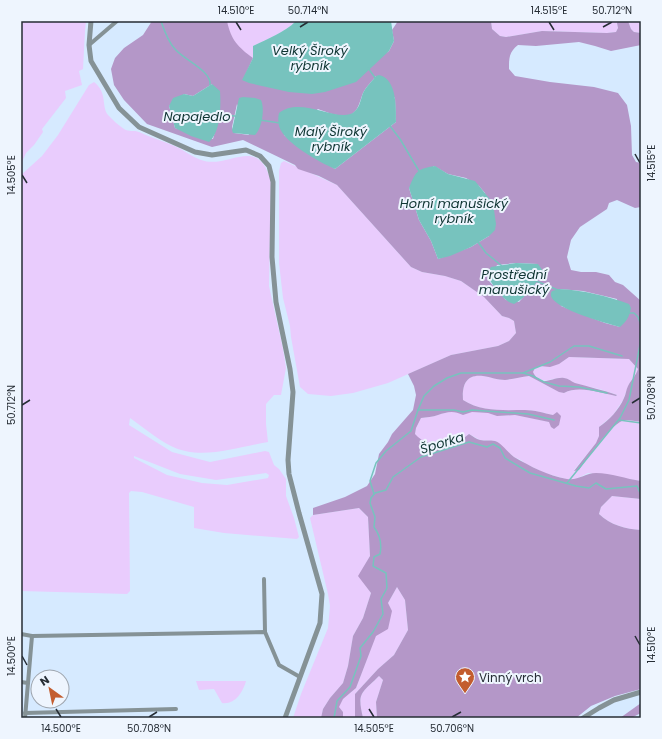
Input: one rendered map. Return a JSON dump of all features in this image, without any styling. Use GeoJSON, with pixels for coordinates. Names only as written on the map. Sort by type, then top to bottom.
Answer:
{"type":"FeatureCollection","features":[{"type":"Feature","properties":{"kind":"street"},"geometry":{"type":"LineString","coordinates":[[91,21],[89,45],[90,61],[119,108],[139,127],[195,152],[212,155],[246,150],[260,156],[269,166],[273,182],[272,258],[276,302],[290,369],[293,392],[288,460],[289,474],[322,594],[320,623],[285,718]]}},
{"type":"Feature","properties":{"kind":"street"},"geometry":{"type":"LineString","coordinates":[[89,45],[117,21]]}},
{"type":"Feature","properties":{"kind":"street"},"geometry":{"type":"LineString","coordinates":[[264,579],[265,632],[279,665],[300,676]]}},
{"type":"Feature","properties":{"kind":"street"},"geometry":{"type":"LineString","coordinates":[[21,634],[32,636],[265,632]]}},
{"type":"Feature","properties":{"kind":"street"},"geometry":{"type":"LineString","coordinates":[[32,636],[25,716],[176,709]]}},
{"type":"Feature","properties":{"kind":"street"},"geometry":{"type":"LineString","coordinates":[[21,682],[28,683]]}},
{"type":"Feature","properties":{"kind":"street"},"geometry":{"type":"LineString","coordinates":[[583,718],[614,700],[641,692]]}},
{"type":"Feature","properties":{"kind":"shaded area"},"geometry":{"type":"Polygon","coordinates":[[[21,21],[86,21],[83,69],[79,71],[82,85],[65,91],[66,98],[42,129],[43,132],[26,153],[21,164],[21,71],[23,74],[21,69],[21,21]]]}},
{"type":"Feature","properties":{"kind":"shaded area"},"geometry":{"type":"Polygon","coordinates":[[[152,21],[227,21],[233,38],[243,50],[253,58],[243,80],[378,59],[389,51],[394,41],[392,30],[398,21],[491,21],[492,29],[500,36],[506,37],[542,31],[616,32],[618,28],[618,21],[628,21],[634,32],[641,33],[641,45],[611,51],[579,42],[536,46],[518,45],[510,56],[509,69],[515,76],[594,87],[618,93],[627,105],[631,126],[632,155],[636,162],[641,163],[641,207],[635,208],[617,200],[609,203],[607,209],[580,227],[571,240],[567,257],[571,270],[596,272],[609,275],[615,282],[623,285],[641,301],[641,422],[625,420],[613,427],[579,470],[574,471],[596,443],[599,436],[599,427],[617,411],[625,396],[628,386],[638,369],[629,359],[569,357],[559,364],[550,367],[540,366],[535,368],[533,372],[536,377],[542,381],[565,378],[575,383],[617,395],[583,390],[564,393],[559,392],[529,376],[499,380],[477,376],[469,379],[464,385],[463,400],[478,407],[493,410],[528,410],[553,415],[557,412],[561,416],[559,425],[554,429],[551,427],[549,422],[515,415],[497,416],[488,413],[472,412],[463,415],[456,412],[450,412],[421,418],[415,434],[424,441],[440,444],[456,444],[469,434],[480,440],[495,441],[514,457],[526,464],[560,478],[575,479],[588,474],[596,473],[641,481],[641,499],[612,496],[601,507],[599,514],[603,518],[618,526],[641,530],[641,689],[615,696],[591,706],[576,718],[377,718],[376,702],[383,680],[379,676],[364,690],[362,694],[360,703],[363,718],[355,718],[355,694],[378,669],[394,655],[408,630],[405,600],[397,587],[388,603],[392,611],[388,629],[376,636],[356,688],[343,699],[339,707],[343,712],[343,718],[321,718],[323,709],[343,683],[348,666],[353,636],[363,618],[371,593],[358,576],[370,556],[368,517],[359,508],[313,515],[313,508],[345,497],[367,486],[375,474],[379,454],[392,434],[413,410],[416,395],[414,386],[408,374],[451,355],[498,346],[509,341],[516,333],[514,321],[502,316],[484,297],[461,281],[445,276],[422,272],[411,267],[337,185],[319,176],[298,169],[295,165],[243,140],[212,147],[147,124],[124,100],[114,85],[111,69],[115,58],[124,48],[143,35],[152,21]],[[376,76],[364,91],[357,108],[353,113],[342,116],[318,109],[284,135],[299,147],[335,169],[396,122],[395,98],[376,76]],[[212,84],[193,96],[184,94],[169,106],[175,128],[213,139],[219,117],[212,84]],[[237,104],[232,127],[234,133],[249,135],[237,104]],[[434,166],[409,188],[419,220],[431,241],[438,259],[471,247],[489,236],[485,193],[479,186],[466,178],[448,174],[434,166]],[[516,263],[497,265],[489,281],[506,300],[519,302],[534,285],[538,264],[516,263]],[[559,289],[561,306],[605,323],[620,327],[617,299],[583,291],[559,289]]]}},
{"type":"Feature","properties":{"kind":"shaded area"},"geometry":{"type":"Polygon","coordinates":[[[166,21],[296,21],[281,32],[253,46],[253,58],[166,21]]]}},
{"type":"Feature","properties":{"kind":"shaded area"},"geometry":{"type":"Polygon","coordinates":[[[491,21],[618,21],[618,28],[616,32],[607,33],[542,31],[506,37],[500,36],[492,29],[491,21]]]}},
{"type":"Feature","properties":{"kind":"shaded area"},"geometry":{"type":"Polygon","coordinates":[[[628,21],[641,21],[641,33],[634,32],[628,21]]]}},
{"type":"Feature","properties":{"kind":"shaded area"},"geometry":{"type":"Polygon","coordinates":[[[94,82],[98,86],[103,95],[105,108],[108,115],[126,130],[139,132],[179,148],[201,160],[212,162],[242,156],[251,156],[259,159],[265,167],[271,182],[269,286],[286,368],[281,395],[274,395],[266,404],[268,442],[219,452],[194,452],[171,446],[130,418],[129,425],[172,452],[210,462],[265,451],[269,452],[274,465],[286,479],[286,496],[299,537],[297,539],[224,533],[194,528],[194,507],[142,492],[131,491],[129,493],[130,591],[127,594],[21,591],[21,175],[42,156],[58,135],[89,85],[94,82]],[[134,456],[134,458],[167,475],[202,483],[227,485],[268,478],[269,475],[266,473],[216,480],[180,474],[134,456]]]}},
{"type":"Feature","properties":{"kind":"shaded area"},"geometry":{"type":"Polygon","coordinates":[[[284,161],[337,185],[411,267],[422,272],[445,276],[461,281],[484,297],[502,316],[514,321],[516,333],[509,341],[498,346],[451,355],[388,383],[353,393],[331,396],[308,394],[300,387],[290,326],[283,298],[279,263],[279,171],[281,163],[284,161]]]}},
{"type":"Feature","properties":{"kind":"shaded area"},"geometry":{"type":"Polygon","coordinates":[[[569,357],[629,359],[638,369],[636,376],[629,384],[623,400],[613,415],[599,427],[599,436],[596,443],[574,470],[579,470],[613,427],[625,420],[635,421],[641,422],[641,481],[588,473],[574,480],[566,479],[545,473],[526,464],[514,457],[496,441],[480,440],[469,434],[456,444],[431,444],[419,439],[415,434],[421,418],[450,412],[456,412],[463,415],[471,412],[488,413],[497,416],[515,415],[550,422],[553,415],[528,410],[501,410],[478,407],[463,400],[464,385],[469,379],[477,376],[505,380],[529,376],[553,389],[564,393],[583,390],[617,395],[575,383],[564,378],[540,380],[533,372],[538,367],[555,365],[569,357]]]}},
{"type":"Feature","properties":{"kind":"shaded area"},"geometry":{"type":"Polygon","coordinates":[[[612,496],[641,499],[641,530],[618,526],[603,518],[599,514],[601,507],[612,496]]]}},
{"type":"Feature","properties":{"kind":"shaded area"},"geometry":{"type":"Polygon","coordinates":[[[359,508],[368,517],[370,556],[359,576],[371,593],[363,618],[353,636],[348,666],[343,683],[323,709],[321,718],[293,718],[301,694],[328,628],[330,606],[310,518],[313,515],[359,508]]]}},
{"type":"Feature","properties":{"kind":"shaded area"},"geometry":{"type":"Polygon","coordinates":[[[397,587],[405,600],[408,630],[394,655],[378,669],[355,694],[355,718],[343,718],[343,712],[338,707],[343,699],[356,688],[388,603],[397,587]]]}},
{"type":"Feature","properties":{"kind":"shaded area"},"geometry":{"type":"Polygon","coordinates":[[[379,676],[383,680],[376,702],[377,718],[363,718],[360,703],[362,694],[364,690],[379,676]]]}},
{"type":"Feature","properties":{"kind":"shaded area"},"geometry":{"type":"Polygon","coordinates":[[[196,681],[246,681],[241,693],[235,700],[222,703],[214,689],[199,690],[196,681]]]}},
{"type":"Feature","properties":{"kind":"shaded area"},"geometry":{"type":"Polygon","coordinates":[[[641,703],[641,713],[631,718],[620,718],[641,703]]]}},
{"type":"Feature","properties":{"kind":"water","name":"Velký Široký rybník"},"geometry":{"type":"Polygon","coordinates":[[[296,21],[391,21],[394,41],[389,51],[356,82],[325,92],[312,94],[289,92],[242,80],[253,58],[253,46],[281,32],[296,21]]]}},
{"type":"Feature","properties":{"kind":"water","name":"Malý Široký rybník"},"geometry":{"type":"Polygon","coordinates":[[[379,75],[389,82],[392,88],[395,102],[396,122],[335,169],[320,162],[303,151],[282,132],[279,126],[279,113],[288,108],[308,108],[339,115],[347,115],[354,112],[359,106],[363,93],[376,76],[379,75]]]}},
{"type":"Feature","properties":{"kind":"water","name":"Napajedlo"},"geometry":{"type":"Polygon","coordinates":[[[212,84],[220,91],[220,111],[216,132],[209,142],[191,136],[175,128],[169,106],[173,98],[184,94],[193,96],[212,84]]]}},
{"type":"Feature","properties":{"kind":"water"},"geometry":{"type":"Polygon","coordinates":[[[243,97],[261,100],[263,108],[262,118],[255,135],[233,133],[232,130],[239,98],[243,97]]]}},
{"type":"Feature","properties":{"kind":"water","name":"Horní manušický rybník"},"geometry":{"type":"Polygon","coordinates":[[[435,166],[448,174],[475,181],[493,203],[496,224],[495,230],[489,236],[471,247],[450,256],[438,259],[431,241],[419,220],[409,188],[413,178],[418,172],[424,168],[435,166]]]}},
{"type":"Feature","properties":{"kind":"water","name":"Prostřední manušický"},"geometry":{"type":"Polygon","coordinates":[[[516,263],[538,264],[543,271],[531,290],[514,304],[506,300],[498,292],[487,274],[491,267],[516,263]]]}},
{"type":"Feature","properties":{"kind":"water"},"geometry":{"type":"Polygon","coordinates":[[[559,289],[612,298],[629,304],[631,308],[626,321],[620,327],[578,314],[556,303],[551,297],[552,291],[559,289]]]}},
{"type":"Feature","properties":{"kind":"waterway"},"geometry":{"type":"LineString","coordinates":[[161,21],[170,43],[179,53],[207,75],[210,85]]}},
{"type":"Feature","properties":{"kind":"waterway"},"geometry":{"type":"LineString","coordinates":[[368,68],[376,79]]}},
{"type":"Feature","properties":{"kind":"waterway"},"geometry":{"type":"LineString","coordinates":[[219,115],[235,116]]}},
{"type":"Feature","properties":{"kind":"waterway"},"geometry":{"type":"LineString","coordinates":[[260,120],[280,123]]}},
{"type":"Feature","properties":{"kind":"waterway"},"geometry":{"type":"LineString","coordinates":[[390,126],[400,139],[419,171]]}},
{"type":"Feature","properties":{"kind":"waterway"},"geometry":{"type":"LineString","coordinates":[[478,242],[486,253],[502,266]]}},
{"type":"Feature","properties":{"kind":"waterway"},"geometry":{"type":"LineString","coordinates":[[536,281],[558,290]]}},
{"type":"Feature","properties":{"kind":"waterway"},"geometry":{"type":"LineString","coordinates":[[629,313],[634,313],[638,317],[641,325]]}},
{"type":"Feature","properties":{"kind":"waterway"},"geometry":{"type":"LineString","coordinates":[[567,483],[620,418],[629,400],[640,345],[641,327]]}},
{"type":"Feature","properties":{"kind":"waterway"},"geometry":{"type":"LineString","coordinates":[[374,494],[370,481],[376,463],[386,451],[411,431],[424,396],[434,386],[447,378],[461,373],[523,373],[550,362],[574,346],[589,346],[622,356]]}},
{"type":"Feature","properties":{"kind":"waterway"},"geometry":{"type":"LineString","coordinates":[[523,373],[544,382],[559,386],[579,387],[607,393]]}},
{"type":"Feature","properties":{"kind":"waterway"},"geometry":{"type":"LineString","coordinates":[[418,410],[454,410],[463,412],[472,410],[528,414],[554,420]]}},
{"type":"Feature","properties":{"kind":"waterway"},"geometry":{"type":"LineString","coordinates":[[619,420],[641,423]]}},
{"type":"Feature","properties":{"kind":"waterway","name":"Šporka"},"geometry":{"type":"LineString","coordinates":[[334,718],[337,701],[350,687],[361,656],[360,648],[373,632],[383,614],[381,599],[387,588],[386,573],[373,566],[374,557],[380,554],[381,543],[378,533],[374,527],[375,517],[370,503],[371,498],[375,493],[386,490],[393,477],[421,457],[469,442],[487,447],[493,444],[500,448],[505,458],[530,473],[576,486],[589,488],[596,483],[606,489],[637,486],[641,495]]}},
{"type":"Feature","properties":{"kind":"place","name":"Vinný vrch"},"geometry":{"type":"Point","coordinates":[465,694]}}]}
